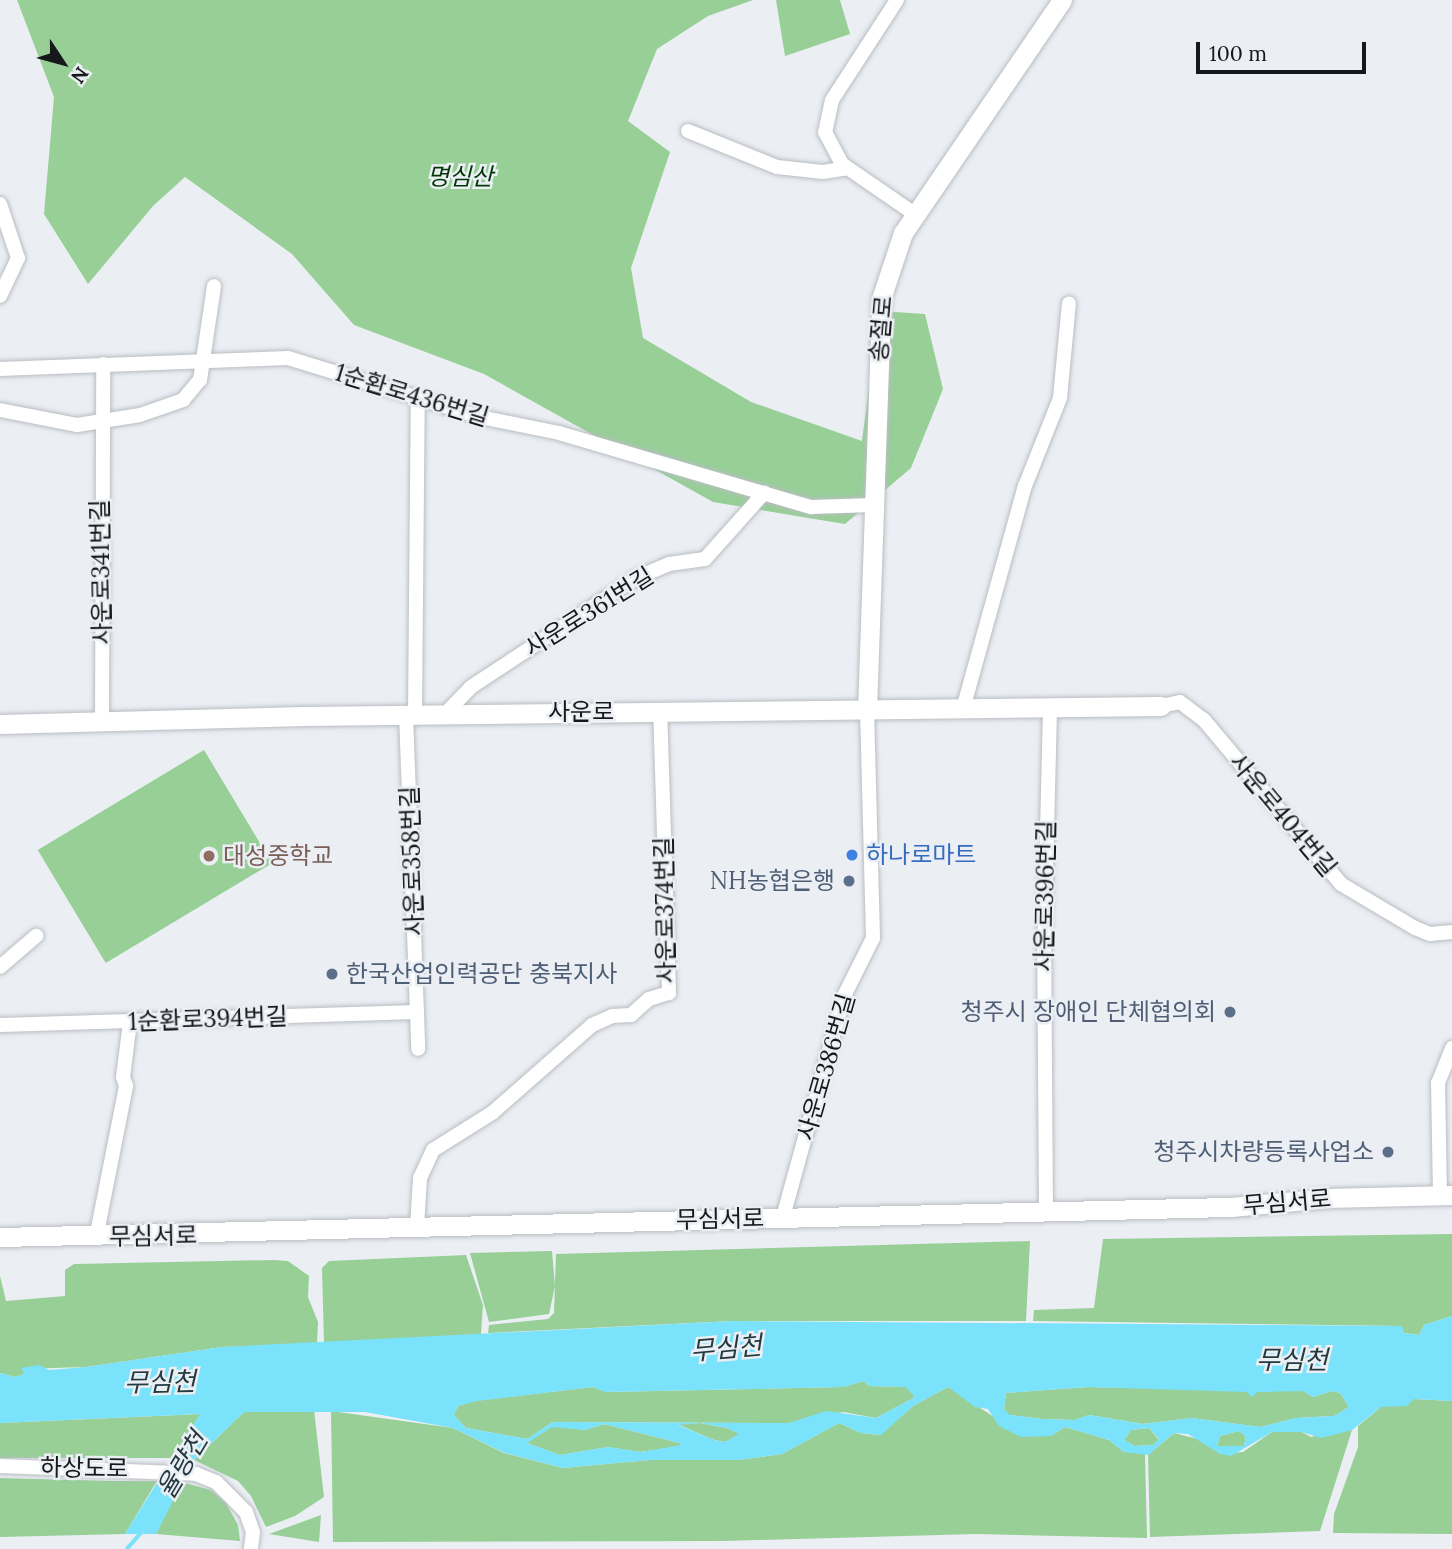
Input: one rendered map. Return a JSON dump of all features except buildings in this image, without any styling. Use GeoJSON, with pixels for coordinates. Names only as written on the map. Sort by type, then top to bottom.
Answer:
{"type":"FeatureCollection","features":[{"type":"Feature","properties":{"kind":"street"},"geometry":{"type":"LineString","coordinates":[[897,0],[826,117],[828,144],[847,168],[916,215]]}},
{"type":"Feature","properties":{"kind":"street","name":"송절로"},"geometry":{"type":"LineString","coordinates":[[867,710],[881,299],[903,233],[1062,0]]}},
{"type":"Feature","properties":{"kind":"street"},"geometry":{"type":"LineString","coordinates":[[688,131],[777,167],[823,172],[847,168]]}},
{"type":"Feature","properties":{"kind":"street"},"geometry":{"type":"LineString","coordinates":[[0,204],[18,258],[0,296]]}},
{"type":"Feature","properties":{"kind":"street"},"geometry":{"type":"LineString","coordinates":[[0,410],[77,425],[100,424],[183,400],[200,380],[214,286]]}},
{"type":"Feature","properties":{"kind":"street"},"geometry":{"type":"LineString","coordinates":[[963,709],[1025,486],[1060,398],[1069,303]]}},
{"type":"Feature","properties":{"kind":"street","name":"1순환로436번길"},"geometry":{"type":"LineString","coordinates":[[0,369],[288,358],[418,399],[559,433],[811,507],[873,505]]}},
{"type":"Feature","properties":{"kind":"street"},"geometry":{"type":"LineString","coordinates":[[100,424],[103,364]]}},
{"type":"Feature","properties":{"kind":"street","name":"사운로358번길"},"geometry":{"type":"LineString","coordinates":[[418,399],[411,714],[418,1049]]}},
{"type":"Feature","properties":{"kind":"street","name":"사운로341번길"},"geometry":{"type":"LineString","coordinates":[[100,424],[102,721]]}},
{"type":"Feature","properties":{"kind":"street","name":"사운로361번길"},"geometry":{"type":"LineString","coordinates":[[445,714],[471,687],[636,578],[669,564],[705,559],[764,493]]}},
{"type":"Feature","properties":{"kind":"street","name":"사운로404번길"},"geometry":{"type":"LineString","coordinates":[[1161,706],[1180,702],[1204,720],[1340,884],[1415,928],[1430,934],[1452,932]]}},
{"type":"Feature","properties":{"kind":"street","name":"사운로"},"geometry":{"type":"LineString","coordinates":[[0,724],[411,714],[1161,706]]}},
{"type":"Feature","properties":{"kind":"street","name":"사운로396번길"},"geometry":{"type":"LineString","coordinates":[[1046,1210],[1044,955],[1050,707]]}},
{"type":"Feature","properties":{"kind":"street","name":"사운로386번길"},"geometry":{"type":"LineString","coordinates":[[783,1217],[844,996],[873,938],[867,710]]}},
{"type":"Feature","properties":{"kind":"street","name":"사운로374번길"},"geometry":{"type":"LineString","coordinates":[[417,1227],[420,1178],[433,1150],[492,1113],[592,1024],[611,1016],[631,1015],[649,999],[669,993],[660,712]]}},
{"type":"Feature","properties":{"kind":"street"},"geometry":{"type":"LineString","coordinates":[[0,967],[36,936]]}},
{"type":"Feature","properties":{"kind":"street","name":"1순환로394번길"},"geometry":{"type":"LineString","coordinates":[[0,1025],[417,1012]]}},
{"type":"Feature","properties":{"kind":"street"},"geometry":{"type":"LineString","coordinates":[[96,1238],[126,1086],[123,1077],[130,1022]]}},
{"type":"Feature","properties":{"kind":"street","name":"무심서로"},"geometry":{"type":"LineString","coordinates":[[0,1237],[96,1238],[1446,1196],[1438,1083],[1452,1048]]}},
{"type":"Feature","properties":{"kind":"street","name":"하상도로"},"geometry":{"type":"LineString","coordinates":[[0,1466],[160,1469],[196,1474],[216,1482],[246,1512],[252,1547]]}},
{"type":"Feature","properties":{"kind":"green space","name":"명심산"},"geometry":{"type":"Polygon","coordinates":[[[17,0],[753,0],[708,16],[657,49],[628,121],[670,152],[631,268],[643,338],[751,402],[862,441],[879,311],[925,314],[943,389],[911,468],[845,524],[713,502],[484,374],[354,325],[292,254],[185,177],[153,206],[88,284],[44,214],[54,97],[17,0]]]}},
{"type":"Feature","properties":{"kind":"green space"},"geometry":{"type":"Polygon","coordinates":[[[776,0],[840,0],[850,34],[785,56],[776,0]]]}},
{"type":"Feature","properties":{"kind":"green space"},"geometry":{"type":"Polygon","coordinates":[[[204,750],[272,863],[106,963],[38,850],[204,750]]]}},
{"type":"Feature","properties":{"kind":"green space"},"geometry":{"type":"Polygon","coordinates":[[[1452,1234],[1452,1316],[1424,1325],[1419,1335],[1404,1333],[1401,1326],[1033,1321],[1034,1310],[1094,1308],[1103,1239],[1452,1234]]]}},
{"type":"Feature","properties":{"kind":"green space"},"geometry":{"type":"Polygon","coordinates":[[[1030,1241],[1026,1321],[733,1321],[488,1333],[489,1325],[548,1319],[554,1313],[556,1254],[1030,1241]]]}},
{"type":"Feature","properties":{"kind":"green space"},"geometry":{"type":"Polygon","coordinates":[[[552,1251],[555,1286],[549,1314],[489,1322],[470,1253],[552,1251]]]}},
{"type":"Feature","properties":{"kind":"green space"},"geometry":{"type":"Polygon","coordinates":[[[466,1255],[483,1305],[481,1334],[324,1343],[322,1268],[329,1261],[466,1255]]]}},
{"type":"Feature","properties":{"kind":"green space"},"geometry":{"type":"Polygon","coordinates":[[[288,1261],[309,1276],[308,1297],[318,1322],[317,1344],[222,1347],[86,1367],[22,1369],[25,1374],[15,1377],[0,1373],[0,1276],[6,1301],[65,1296],[65,1270],[74,1264],[288,1261]]]}},
{"type":"Feature","properties":{"kind":"green space"},"geometry":{"type":"Polygon","coordinates":[[[864,1381],[869,1386],[906,1387],[915,1397],[876,1418],[843,1412],[789,1423],[553,1422],[527,1439],[466,1428],[454,1415],[458,1406],[474,1401],[593,1387],[606,1392],[843,1387],[864,1381]]]}},
{"type":"Feature","properties":{"kind":"green space"},"geometry":{"type":"Polygon","coordinates":[[[948,1387],[994,1417],[1051,1436],[1065,1427],[1109,1440],[1124,1452],[1145,1452],[1147,1538],[976,1534],[723,1541],[333,1542],[331,1411],[453,1428],[504,1453],[563,1468],[649,1460],[738,1460],[782,1454],[839,1423],[861,1433],[880,1435],[913,1406],[948,1387]]]}},
{"type":"Feature","properties":{"kind":"green space"},"geometry":{"type":"Polygon","coordinates":[[[1088,1387],[1303,1391],[1313,1397],[1332,1391],[1340,1393],[1349,1407],[1334,1416],[1296,1418],[1260,1427],[1192,1418],[1143,1424],[1089,1415],[1075,1420],[1042,1419],[1009,1415],[1004,1409],[1006,1393],[1088,1387]]]}},
{"type":"Feature","properties":{"kind":"green space"},"geometry":{"type":"Polygon","coordinates":[[[1414,1399],[1452,1401],[1452,1534],[1333,1533],[1334,1514],[1358,1447],[1358,1426],[1381,1407],[1414,1399]]]}},
{"type":"Feature","properties":{"kind":"green space"},"geometry":{"type":"Polygon","coordinates":[[[314,1410],[324,1497],[295,1516],[266,1527],[251,1496],[238,1481],[194,1460],[244,1412],[314,1410]]]}},
{"type":"Feature","properties":{"kind":"green space"},"geometry":{"type":"Polygon","coordinates":[[[201,1414],[172,1458],[0,1458],[0,1423],[201,1414]]]}},
{"type":"Feature","properties":{"kind":"green space"},"geometry":{"type":"Polygon","coordinates":[[[700,1423],[727,1428],[740,1434],[725,1442],[677,1424],[700,1423]]]}},
{"type":"Feature","properties":{"kind":"green space"},"geometry":{"type":"Polygon","coordinates":[[[604,1424],[680,1443],[681,1446],[640,1452],[608,1447],[560,1455],[527,1443],[552,1426],[585,1430],[604,1424]]]}},
{"type":"Feature","properties":{"kind":"green space"},"geometry":{"type":"Polygon","coordinates":[[[1149,1428],[1159,1440],[1153,1445],[1135,1446],[1124,1440],[1131,1430],[1149,1428]]]}},
{"type":"Feature","properties":{"kind":"green space"},"geometry":{"type":"Polygon","coordinates":[[[1348,1428],[1352,1430],[1320,1531],[1150,1537],[1148,1455],[1174,1433],[1202,1440],[1220,1454],[1243,1452],[1272,1432],[1302,1432],[1311,1437],[1348,1428]]]}},
{"type":"Feature","properties":{"kind":"green space"},"geometry":{"type":"Polygon","coordinates":[[[1239,1431],[1246,1436],[1244,1446],[1217,1446],[1220,1436],[1239,1431]]]}},
{"type":"Feature","properties":{"kind":"green space"},"geometry":{"type":"Polygon","coordinates":[[[0,1478],[157,1481],[125,1534],[0,1537],[0,1478]]]}},
{"type":"Feature","properties":{"kind":"green space"},"geometry":{"type":"Polygon","coordinates":[[[181,1482],[211,1490],[226,1503],[238,1525],[240,1541],[156,1534],[181,1482]]]}},
{"type":"Feature","properties":{"kind":"green space"},"geometry":{"type":"Polygon","coordinates":[[[321,1515],[319,1542],[269,1534],[321,1515]]]}},
{"type":"Feature","properties":{"kind":"water","name":"무심천"},"geometry":{"type":"Polygon","coordinates":[[[1452,1316],[1452,1401],[1414,1399],[1407,1406],[1381,1407],[1352,1430],[1321,1438],[1302,1432],[1272,1432],[1231,1456],[1220,1454],[1188,1434],[1174,1433],[1148,1455],[1124,1452],[1109,1440],[1065,1427],[1051,1436],[1021,1437],[999,1426],[988,1409],[975,1407],[948,1387],[913,1406],[881,1435],[861,1433],[839,1423],[782,1454],[738,1460],[649,1460],[563,1468],[505,1453],[453,1428],[365,1412],[244,1412],[194,1460],[156,1534],[125,1534],[200,1414],[0,1423],[0,1373],[15,1377],[24,1374],[21,1368],[39,1365],[49,1370],[86,1367],[222,1347],[733,1321],[1402,1326],[1404,1333],[1419,1335],[1424,1325],[1452,1316]],[[864,1381],[843,1387],[605,1392],[593,1387],[477,1401],[458,1406],[454,1415],[466,1428],[527,1439],[553,1422],[789,1423],[826,1411],[876,1418],[915,1397],[906,1387],[869,1386],[864,1381]],[[1088,1387],[1006,1393],[1004,1409],[1010,1415],[1075,1420],[1089,1415],[1143,1424],[1192,1418],[1260,1427],[1296,1418],[1334,1416],[1349,1407],[1340,1393],[1332,1391],[1313,1397],[1303,1391],[1258,1392],[1251,1397],[1247,1392],[1088,1387]],[[700,1423],[678,1425],[725,1442],[739,1434],[727,1428],[700,1423]],[[604,1424],[585,1430],[552,1427],[527,1443],[560,1455],[608,1447],[641,1452],[681,1445],[604,1424]],[[1149,1428],[1131,1430],[1124,1440],[1135,1446],[1153,1445],[1159,1439],[1149,1428]],[[1239,1431],[1220,1436],[1217,1446],[1244,1446],[1246,1437],[1239,1431]]]}},
{"type":"Feature","properties":{"kind":"waterway","name":"율량천"},"geometry":{"type":"LineString","coordinates":[[127,1549],[142,1532]]}},
{"type":"Feature","properties":{"kind":"place","name":"하나로마트"},"geometry":{"type":"Point","coordinates":[852,855]}},
{"type":"Feature","properties":{"kind":"place","name":"대성중학교"},"geometry":{"type":"Point","coordinates":[209,856]}},
{"type":"Feature","properties":{"kind":"place","name":"NH농협은행"},"geometry":{"type":"Point","coordinates":[849,881]}},
{"type":"Feature","properties":{"kind":"place","name":"한국산업인력공단 충북지사"},"geometry":{"type":"Point","coordinates":[332,974]}},
{"type":"Feature","properties":{"kind":"place","name":"청주시 장애인 단체협의회"},"geometry":{"type":"Point","coordinates":[1230,1012]}},
{"type":"Feature","properties":{"kind":"place","name":"청주시차량등록사업소"},"geometry":{"type":"Point","coordinates":[1388,1152]}}]}
